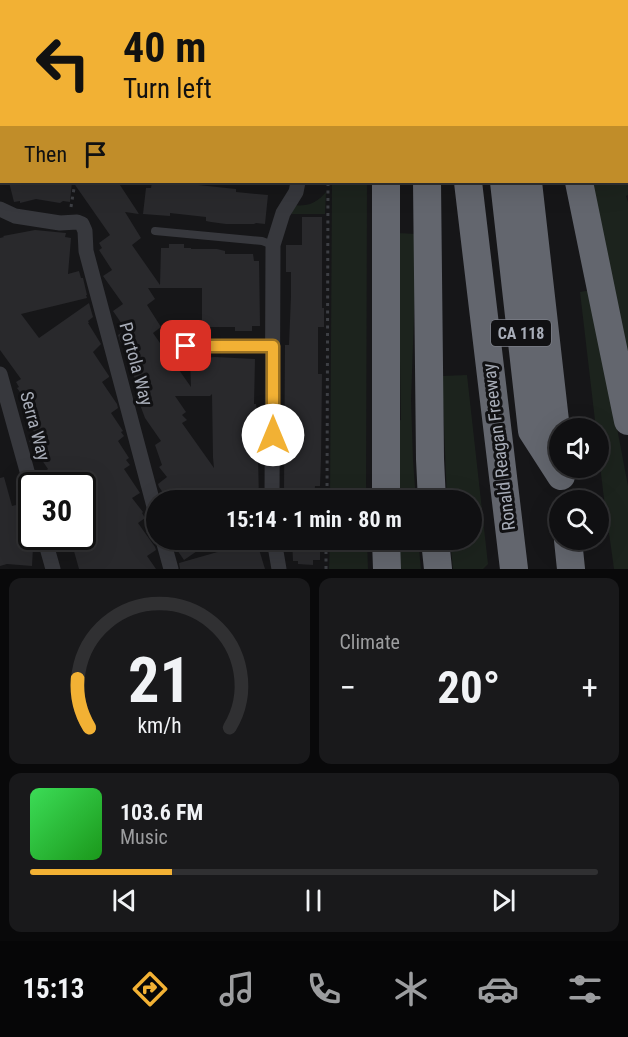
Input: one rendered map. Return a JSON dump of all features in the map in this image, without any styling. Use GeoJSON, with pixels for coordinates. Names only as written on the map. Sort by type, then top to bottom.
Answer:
{"type":"FeatureCollection","features":[{"type":"Feature","properties":{"kind":"highway"},"geometry":{"type":"LineString","coordinates":[[386,183],[386,490]]}},
{"type":"Feature","properties":{"kind":"highway"},"geometry":{"type":"LineString","coordinates":[[427,183],[431,490]]}},
{"type":"Feature","properties":{"kind":"highway","name":"Ronald Reagan Freeway"},"geometry":{"type":"LineString","coordinates":[[468,183],[514,569]]}},
{"type":"Feature","properties":{"kind":"highway","name":"CA 118"},"geometry":{"type":"LineString","coordinates":[[487,338],[505,291],[492,183]]}},
{"type":"Feature","properties":{"kind":"highway","name":"CA 118"},"geometry":{"type":"LineString","coordinates":[[504,183],[532,431],[549,458]]}},
{"type":"Feature","properties":{"kind":"highway","name":"CA 118"},"geometry":{"type":"LineString","coordinates":[[528,183],[554,418]]}},
{"type":"Feature","properties":{"kind":"highway"},"geometry":{"type":"LineString","coordinates":[[579,183],[628,421]]}},
{"type":"Feature","properties":{"kind":"highway"},"geometry":{"type":"LineString","coordinates":[[386,550],[387,569]]}},
{"type":"Feature","properties":{"kind":"highway"},"geometry":{"type":"LineString","coordinates":[[436,550],[438,569]]}},
{"type":"Feature","properties":{"kind":"highway"},"geometry":{"type":"LineString","coordinates":[[569,550],[572,569]]}},
{"type":"Feature","properties":{"kind":"street"},"geometry":{"type":"LineString","coordinates":[[272,490],[273,245],[283,213],[296,192],[297,183]]}},
{"type":"Feature","properties":{"kind":"street","name":"Portola Way"},"geometry":{"type":"LineString","coordinates":[[0,210],[15,216],[82,224],[85,231],[86,251],[150,490]]}},
{"type":"Feature","properties":{"kind":"street","name":"Serra Way"},"geometry":{"type":"LineString","coordinates":[[0,374],[27,472]]}},
{"type":"Feature","properties":{"kind":"street"},"geometry":{"type":"LineString","coordinates":[[48,550],[53,569]]}},
{"type":"Feature","properties":{"kind":"street"},"geometry":{"type":"LineString","coordinates":[[166,550],[171,569]]}},
{"type":"Feature","properties":{"kind":"street"},"geometry":{"type":"LineString","coordinates":[[276,550],[279,569]]}},
{"type":"Feature","properties":{"kind":"lane"},"geometry":{"type":"LineString","coordinates":[[155,231],[273,245]]}},
{"type":"Feature","properties":{"kind":"lane"},"geometry":{"type":"LineString","coordinates":[[186,346],[273,346]]}},
{"type":"Feature","properties":{"kind":"path"},"geometry":{"type":"LineString","coordinates":[[72,207],[75,183]]}},
{"type":"Feature","properties":{"kind":"path"},"geometry":{"type":"LineString","coordinates":[[327,490],[328,183]]}},
{"type":"Feature","properties":{"kind":"path"},"geometry":{"type":"LineString","coordinates":[[326,550],[326,569]]}},
{"type":"Feature","properties":{"kind":"shaded area"},"geometry":{"type":"Polygon","coordinates":[[[332,183],[367,183],[366,490],[330,490],[332,183]]]}},
{"type":"Feature","properties":{"kind":"shaded area"},"geometry":{"type":"Polygon","coordinates":[[[588,183],[628,183],[628,195],[626,196],[628,202],[628,354],[588,183]]]}},
{"type":"Feature","properties":{"kind":"shaded area"},"geometry":{"type":"Polygon","coordinates":[[[326,192],[325,214],[292,214],[292,205],[311,203],[326,192]]]}},
{"type":"Feature","properties":{"kind":"shaded area"},"geometry":{"type":"Polygon","coordinates":[[[397,233],[417,234],[411,400],[415,490],[399,490],[398,421],[401,420],[397,233]]]}},
{"type":"Feature","properties":{"kind":"shaded area"},"geometry":{"type":"Polygon","coordinates":[[[591,290],[628,486],[628,569],[614,569],[609,534],[609,490],[603,490],[602,478],[609,478],[609,418],[595,418],[580,292],[591,290]]]}},
{"type":"Feature","properties":{"kind":"shaded area"},"geometry":{"type":"Polygon","coordinates":[[[467,375],[480,490],[447,490],[442,376],[467,375]]]}},
{"type":"Feature","properties":{"kind":"shaded area"},"geometry":{"type":"Polygon","coordinates":[[[482,510],[488,564],[483,569],[453,569],[451,550],[482,550],[482,510]]]}},
{"type":"Feature","properties":{"kind":"shaded area"},"geometry":{"type":"Polygon","coordinates":[[[330,550],[367,550],[368,569],[329,569],[330,550]]]}},
{"type":"Feature","properties":{"kind":"shaded area"},"geometry":{"type":"Polygon","coordinates":[[[400,550],[419,550],[421,569],[400,569],[400,550]]]}},
{"type":"Feature","properties":{"kind":"building"},"geometry":{"type":"Polygon","coordinates":[[[9,183],[72,183],[70,202],[60,203],[36,199],[20,203],[20,201],[14,202],[9,183]]]}},
{"type":"Feature","properties":{"kind":"building"},"geometry":{"type":"Polygon","coordinates":[[[74,183],[120,185],[139,214],[125,212],[141,238],[132,245],[160,285],[161,248],[169,248],[169,244],[184,244],[184,248],[191,249],[217,249],[225,251],[225,254],[253,254],[254,261],[259,261],[260,326],[252,326],[252,331],[235,331],[235,327],[207,327],[207,324],[202,324],[202,288],[148,288],[155,299],[147,305],[161,327],[153,333],[191,387],[190,359],[215,357],[255,359],[254,404],[256,404],[257,411],[259,490],[161,490],[159,487],[158,484],[167,477],[159,467],[162,465],[155,445],[161,441],[145,418],[136,394],[143,389],[129,370],[133,367],[130,362],[132,360],[118,335],[126,330],[113,311],[123,304],[103,276],[112,270],[99,250],[102,248],[99,243],[110,235],[74,183]],[[212,394],[210,396],[175,396],[186,412],[182,415],[187,420],[182,423],[214,468],[212,394]]]}},
{"type":"Feature","properties":{"kind":"building"},"geometry":{"type":"Polygon","coordinates":[[[152,183],[179,183],[268,195],[265,224],[226,224],[206,221],[206,217],[170,213],[170,216],[143,214],[146,188],[151,188],[152,183]]]}},
{"type":"Feature","properties":{"kind":"building"},"geometry":{"type":"Polygon","coordinates":[[[302,217],[322,217],[324,327],[318,327],[318,374],[322,374],[320,486],[315,486],[315,490],[284,490],[285,345],[289,345],[291,296],[291,272],[286,272],[286,245],[302,245],[302,217]]]}},
{"type":"Feature","properties":{"kind":"building"},"geometry":{"type":"Polygon","coordinates":[[[35,230],[66,233],[65,237],[71,238],[68,274],[79,271],[83,278],[87,298],[21,314],[39,338],[89,303],[93,317],[88,323],[101,344],[93,352],[109,376],[102,382],[117,404],[118,408],[111,413],[123,431],[121,432],[124,436],[118,441],[129,458],[126,460],[130,465],[124,469],[140,493],[132,498],[145,518],[138,523],[146,534],[146,550],[156,550],[147,556],[156,569],[79,569],[74,550],[96,550],[96,472],[48,472],[29,441],[37,436],[25,419],[22,408],[28,403],[17,388],[19,387],[16,382],[21,379],[0,350],[0,238],[35,230]]]}},
{"type":"Feature","properties":{"kind":"building"},"geometry":{"type":"Polygon","coordinates":[[[4,477],[12,506],[18,504],[18,550],[33,550],[32,566],[7,564],[0,566],[0,478],[4,477]]]}},
{"type":"Feature","properties":{"kind":"building"},"geometry":{"type":"Polygon","coordinates":[[[177,550],[198,550],[184,560],[177,550]]]}},
{"type":"Feature","properties":{"kind":"building"},"geometry":{"type":"Polygon","coordinates":[[[224,550],[259,550],[265,569],[180,569],[179,563],[224,550]]]}},
{"type":"Feature","properties":{"kind":"building"},"geometry":{"type":"Polygon","coordinates":[[[292,550],[320,550],[320,560],[313,560],[313,565],[298,564],[298,561],[293,561],[292,550]]]}},
{"type":"Feature","properties":{"kind":"route"},"geometry":{"type":"LineString","coordinates":[[186,346],[273,346],[273,435]]}}]}
